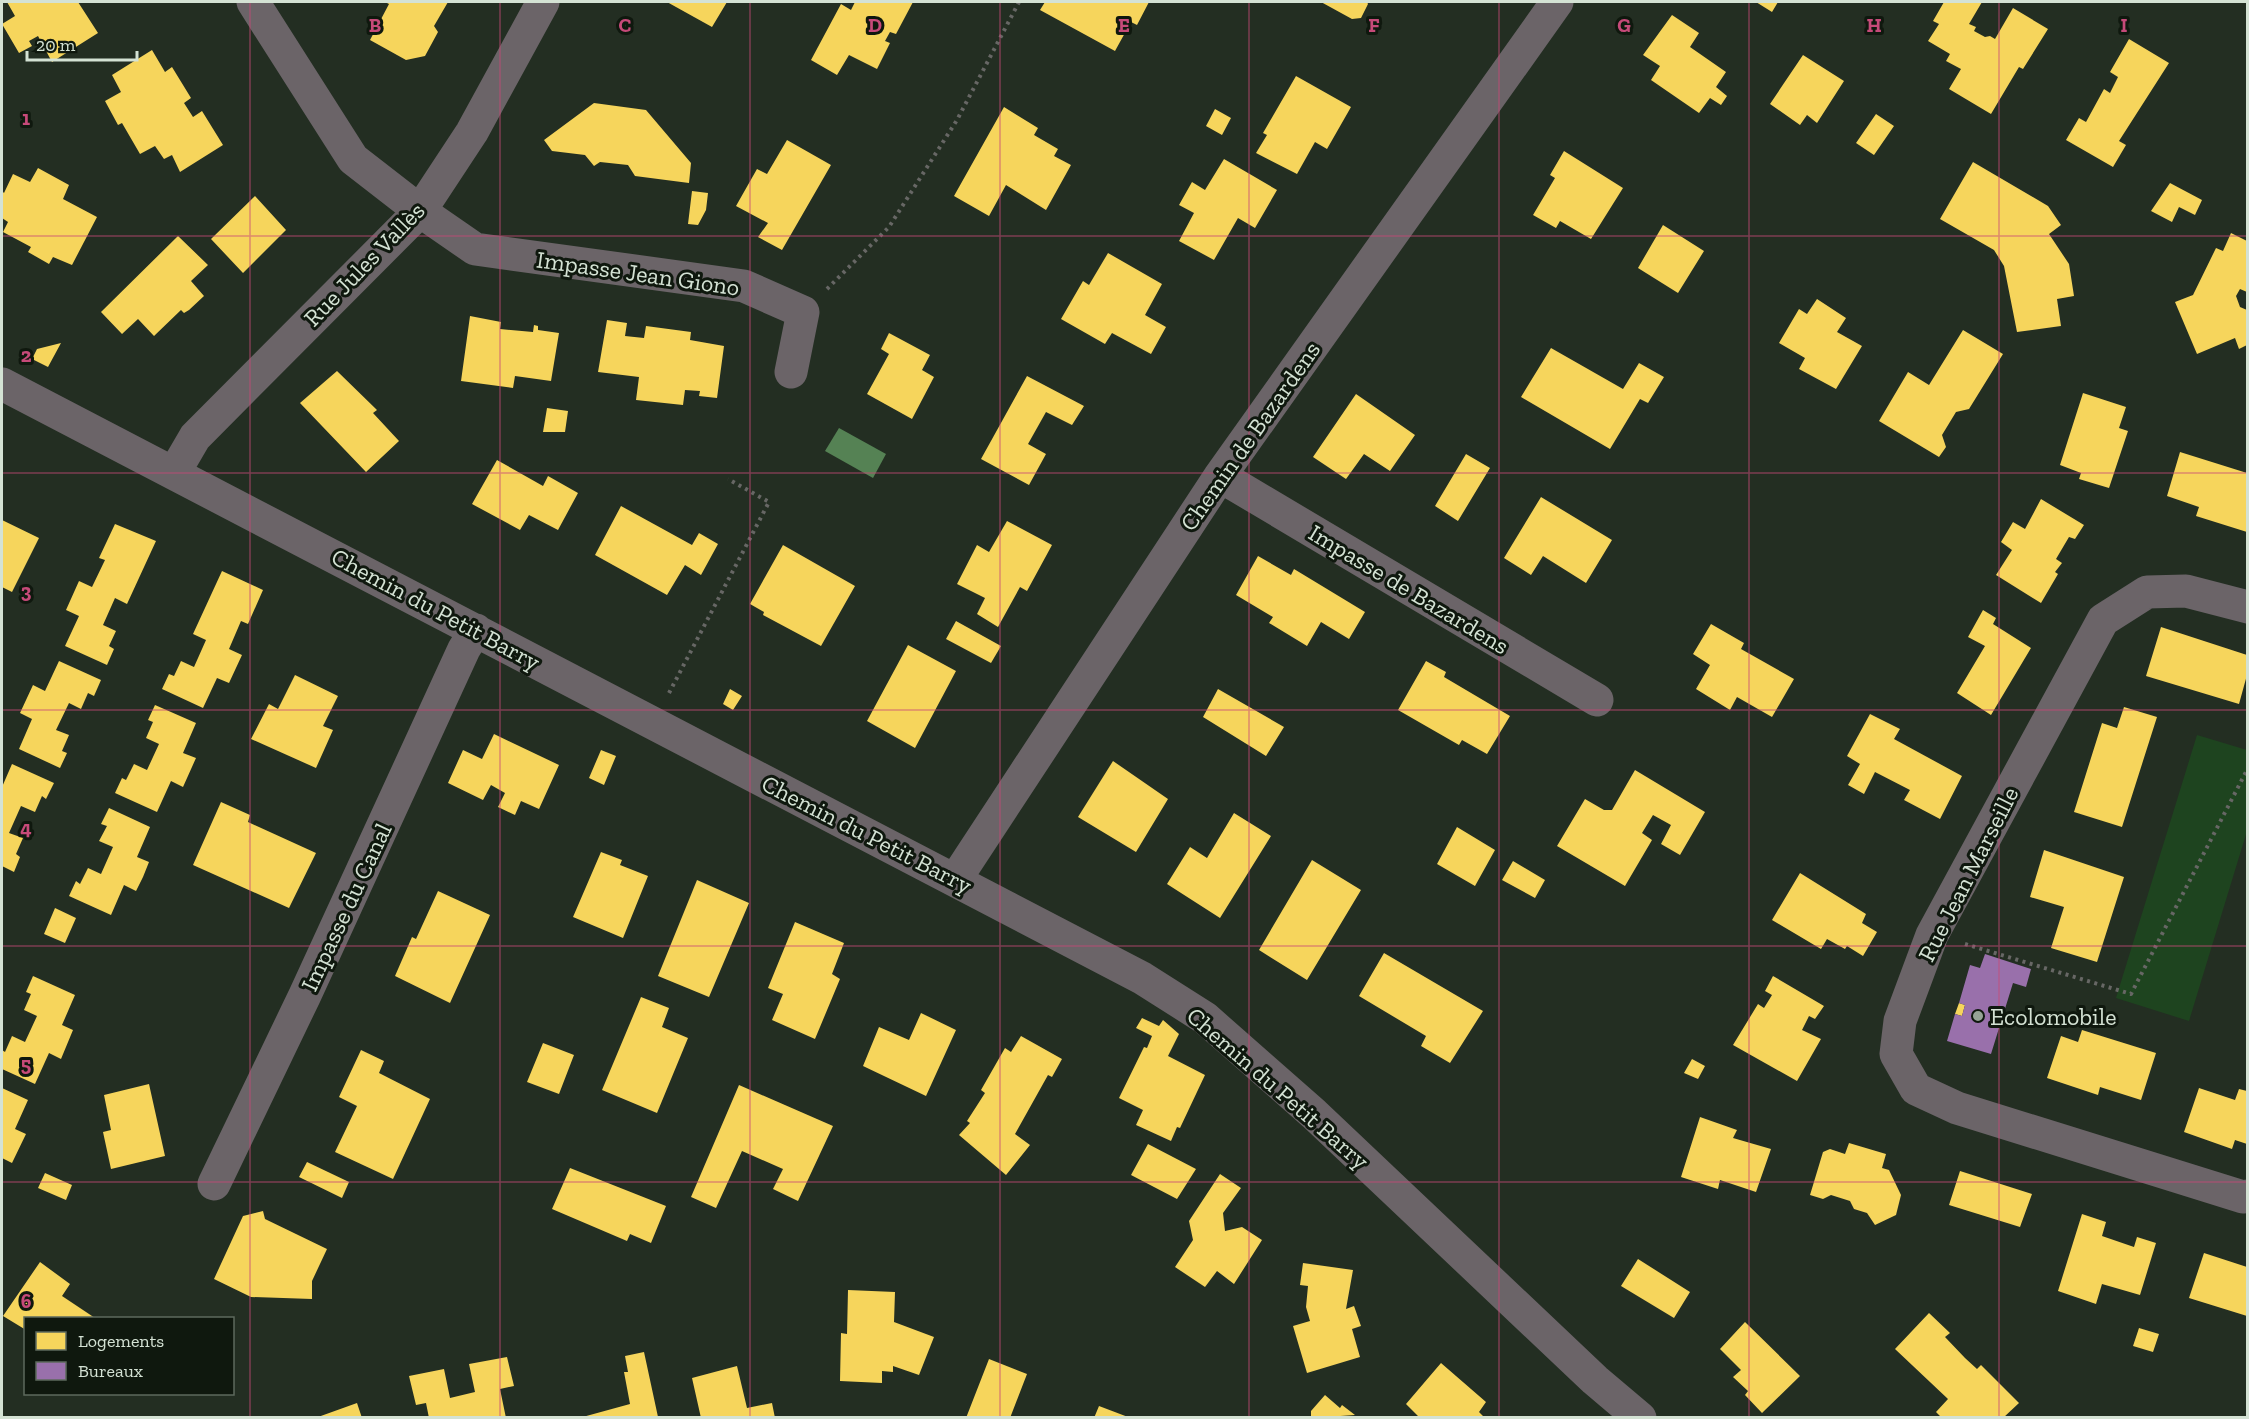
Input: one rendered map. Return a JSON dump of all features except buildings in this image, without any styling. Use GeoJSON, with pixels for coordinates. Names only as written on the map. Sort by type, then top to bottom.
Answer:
{"type":"FeatureCollection","features":[{"type":"Feature","properties":{"kind":"street","name":"Impasse Jean Giono"},"geometry":{"type":"LineString","coordinates":[[253,2],[353,159],[420,211],[475,249],[744,286],[803,312]]}},
{"type":"Feature","properties":{"kind":"street","name":"Rue Jules Vallès"},"geometry":{"type":"LineString","coordinates":[[174,473],[195,437],[420,211],[472,132],[543,2]]}},
{"type":"Feature","properties":{"kind":"street","name":"Chemin de Bazardens"},"geometry":{"type":"LineString","coordinates":[[955,880],[1221,476],[1557,2]]}},
{"type":"Feature","properties":{"kind":"street"},"geometry":{"type":"LineString","coordinates":[[791,372],[803,312]]}},
{"type":"Feature","properties":{"kind":"street","name":"Chemin du Petit Barry"},"geometry":{"type":"LineString","coordinates":[[2,384],[1142,978],[1205,1018],[1314,1114],[1637,1417]]}},
{"type":"Feature","properties":{"kind":"street","name":"Impasse de Bazardens"},"geometry":{"type":"LineString","coordinates":[[1221,476],[1597,700]]}},
{"type":"Feature","properties":{"kind":"street","name":"Rue Jean Marseille"},"geometry":{"type":"LineString","coordinates":[[2247,607],[2186,591],[2147,592],[2103,620],[1932,935],[1900,1021],[1896,1054],[1916,1089],[1957,1108],[2242,1197],[2247,1196]]}},
{"type":"Feature","properties":{"kind":"street","name":"Impasse du Canal"},"geometry":{"type":"LineString","coordinates":[[214,1184],[305,995],[464,649],[476,630]]}},
{"type":"Feature","properties":{"kind":"path"},"geometry":{"type":"LineString","coordinates":[[803,312],[889,227],[957,120],[1019,2]]}},
{"type":"Feature","properties":{"kind":"path"},"geometry":{"type":"LineString","coordinates":[[654,723],[769,502],[728,479]]}},
{"type":"Feature","properties":{"kind":"path"},"geometry":{"type":"LineString","coordinates":[[1932,935],[2131,994],[2247,768]]}},
{"type":"Feature","properties":{"kind":"shaded area"},"geometry":{"type":"Polygon","coordinates":[[[839,428],[886,454],[873,478],[825,451],[839,428]]]}},
{"type":"Feature","properties":{"kind":"shaded area"},"geometry":{"type":"Polygon","coordinates":[[[2197,735],[2247,750],[2247,831],[2189,1021],[2116,998],[2197,735]]]}},
{"type":"Feature","properties":{"kind":"place","name":"Ecolomobile"},"geometry":{"type":"Point","coordinates":[1978,1016]}}]}
